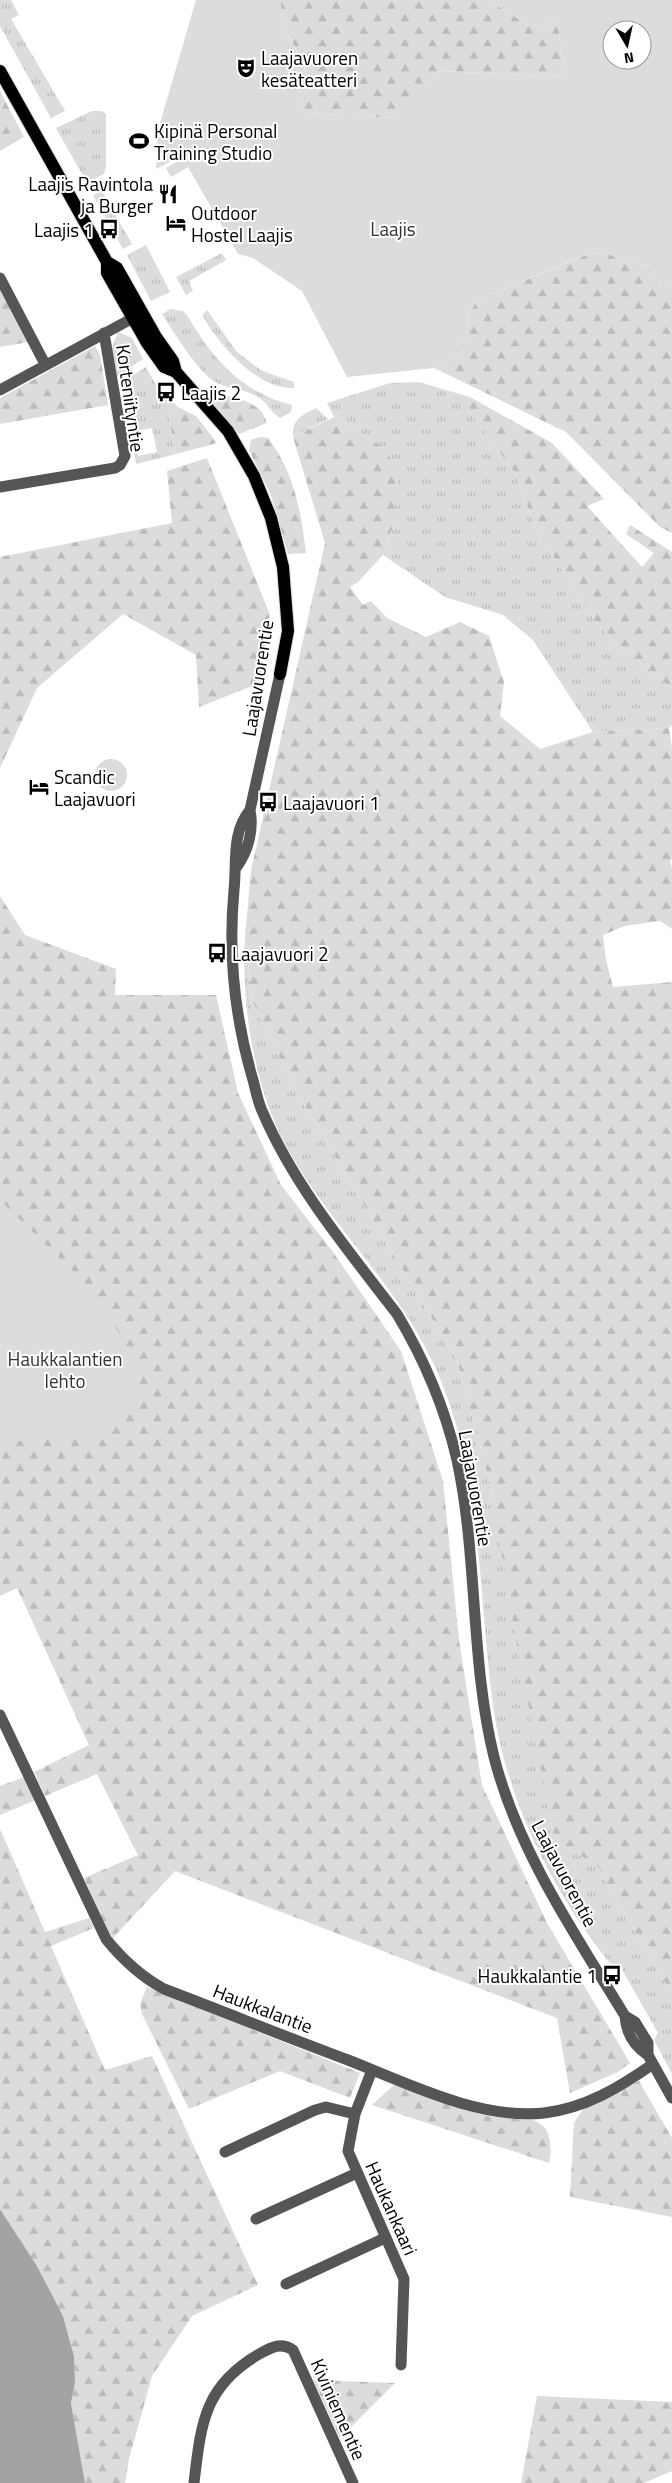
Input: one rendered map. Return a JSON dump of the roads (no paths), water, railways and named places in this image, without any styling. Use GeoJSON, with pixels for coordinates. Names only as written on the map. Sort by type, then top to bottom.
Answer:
{"type":"FeatureCollection","features":[{"type":"Feature","properties":{"kind":"main road","name":"Laajavuorentie"},"geometry":{"type":"LineString","coordinates":[[0,71],[107,262],[116,268],[156,338],[173,361],[176,372]]}},
{"type":"Feature","properties":{"kind":"main road","name":"Laajavuorentie"},"geometry":{"type":"LineString","coordinates":[[107,262],[107,273],[132,318],[164,367],[176,372],[228,431],[254,476],[270,518],[283,567],[288,632],[280,674]]}},
{"type":"Feature","properties":{"kind":"street"},"geometry":{"type":"LineString","coordinates":[[0,278],[45,364]]}},
{"type":"Feature","properties":{"kind":"street"},"geometry":{"type":"LineString","coordinates":[[0,390],[132,318]]}},
{"type":"Feature","properties":{"kind":"street","name":"Korteniityntie"},"geometry":{"type":"LineString","coordinates":[[0,487],[114,468],[124,460],[125,456],[104,333]]}},
{"type":"Feature","properties":{"kind":"street","name":"Laajavuorentie"},"geometry":{"type":"LineString","coordinates":[[280,674],[250,810],[252,822],[247,845],[244,857],[236,868],[232,916],[233,976],[247,1060],[262,1111],[274,1137],[315,1206],[397,1314],[433,1384],[457,1460],[465,1513],[484,1703],[502,1784],[513,1814],[547,1885],[625,2016],[635,2022],[648,2043],[651,2059],[672,2098]]}},
{"type":"Feature","properties":{"kind":"street","name":"Haukkalantie"},"geometry":{"type":"LineString","coordinates":[[0,1715],[96,1921],[106,1939],[123,1960],[145,1979],[164,1989],[372,2070],[471,2106],[503,2113],[542,2113],[569,2108],[598,2098],[651,2059]]}},
{"type":"Feature","properties":{"kind":"street","name":"Haukankaari"},"geometry":{"type":"LineString","coordinates":[[372,2070],[355,2114],[348,2151],[404,2279],[401,2365]]}},
{"type":"Feature","properties":{"kind":"street"},"geometry":{"type":"LineString","coordinates":[[225,2152],[315,2110],[326,2107],[355,2114]]}},
{"type":"Feature","properties":{"kind":"street"},"geometry":{"type":"LineString","coordinates":[[256,2219],[357,2173]]}},
{"type":"Feature","properties":{"kind":"street"},"geometry":{"type":"LineString","coordinates":[[286,2284],[385,2238]]}},
{"type":"Feature","properties":{"kind":"street","name":"Kiviniementie"},"geometry":{"type":"LineString","coordinates":[[194,2483],[204,2421],[220,2385],[236,2370],[271,2348],[284,2346],[293,2350],[354,2483]]}},
{"type":"Feature","properties":{"kind":"place","name":"Laajavuoren kesäteatteri"},"geometry":{"type":"Point","coordinates":[246,68]}},
{"type":"Feature","properties":{"kind":"place","name":"Kipinä Personal Training Studio"},"geometry":{"type":"Point","coordinates":[139,141]}},
{"type":"Feature","properties":{"kind":"place","name":"Laajis Ravintola ja Burger"},"geometry":{"type":"Point","coordinates":[168,194]}},
{"type":"Feature","properties":{"kind":"place","name":"Outdoor Hostel Laajis"},"geometry":{"type":"Point","coordinates":[176,223]}},
{"type":"Feature","properties":{"kind":"place","name":"Laajis 1"},"geometry":{"type":"Point","coordinates":[109,229]}},
{"type":"Feature","properties":{"kind":"place","name":"Laajis 2"},"geometry":{"type":"Point","coordinates":[166,392]}},
{"type":"Feature","properties":{"kind":"place","name":"Scandic Laajavuori"},"geometry":{"type":"Point","coordinates":[39,787]}},
{"type":"Feature","properties":{"kind":"place","name":"Laajavuori 1"},"geometry":{"type":"Point","coordinates":[268,802]}},
{"type":"Feature","properties":{"kind":"place","name":"Laajavuori 2"},"geometry":{"type":"Point","coordinates":[217,953]}},
{"type":"Feature","properties":{"kind":"place","name":"Haukkalantie 1"},"geometry":{"type":"Point","coordinates":[612,1975]}},
{"type":"Feature","properties":{"kind":"park label","name":"Laajis"},"geometry":{"type":"Point","coordinates":[393,228]}},
{"type":"Feature","properties":{"kind":"park label","name":"Haukkalantien lehto"},"geometry":{"type":"Point","coordinates":[65,1369]}}]}
